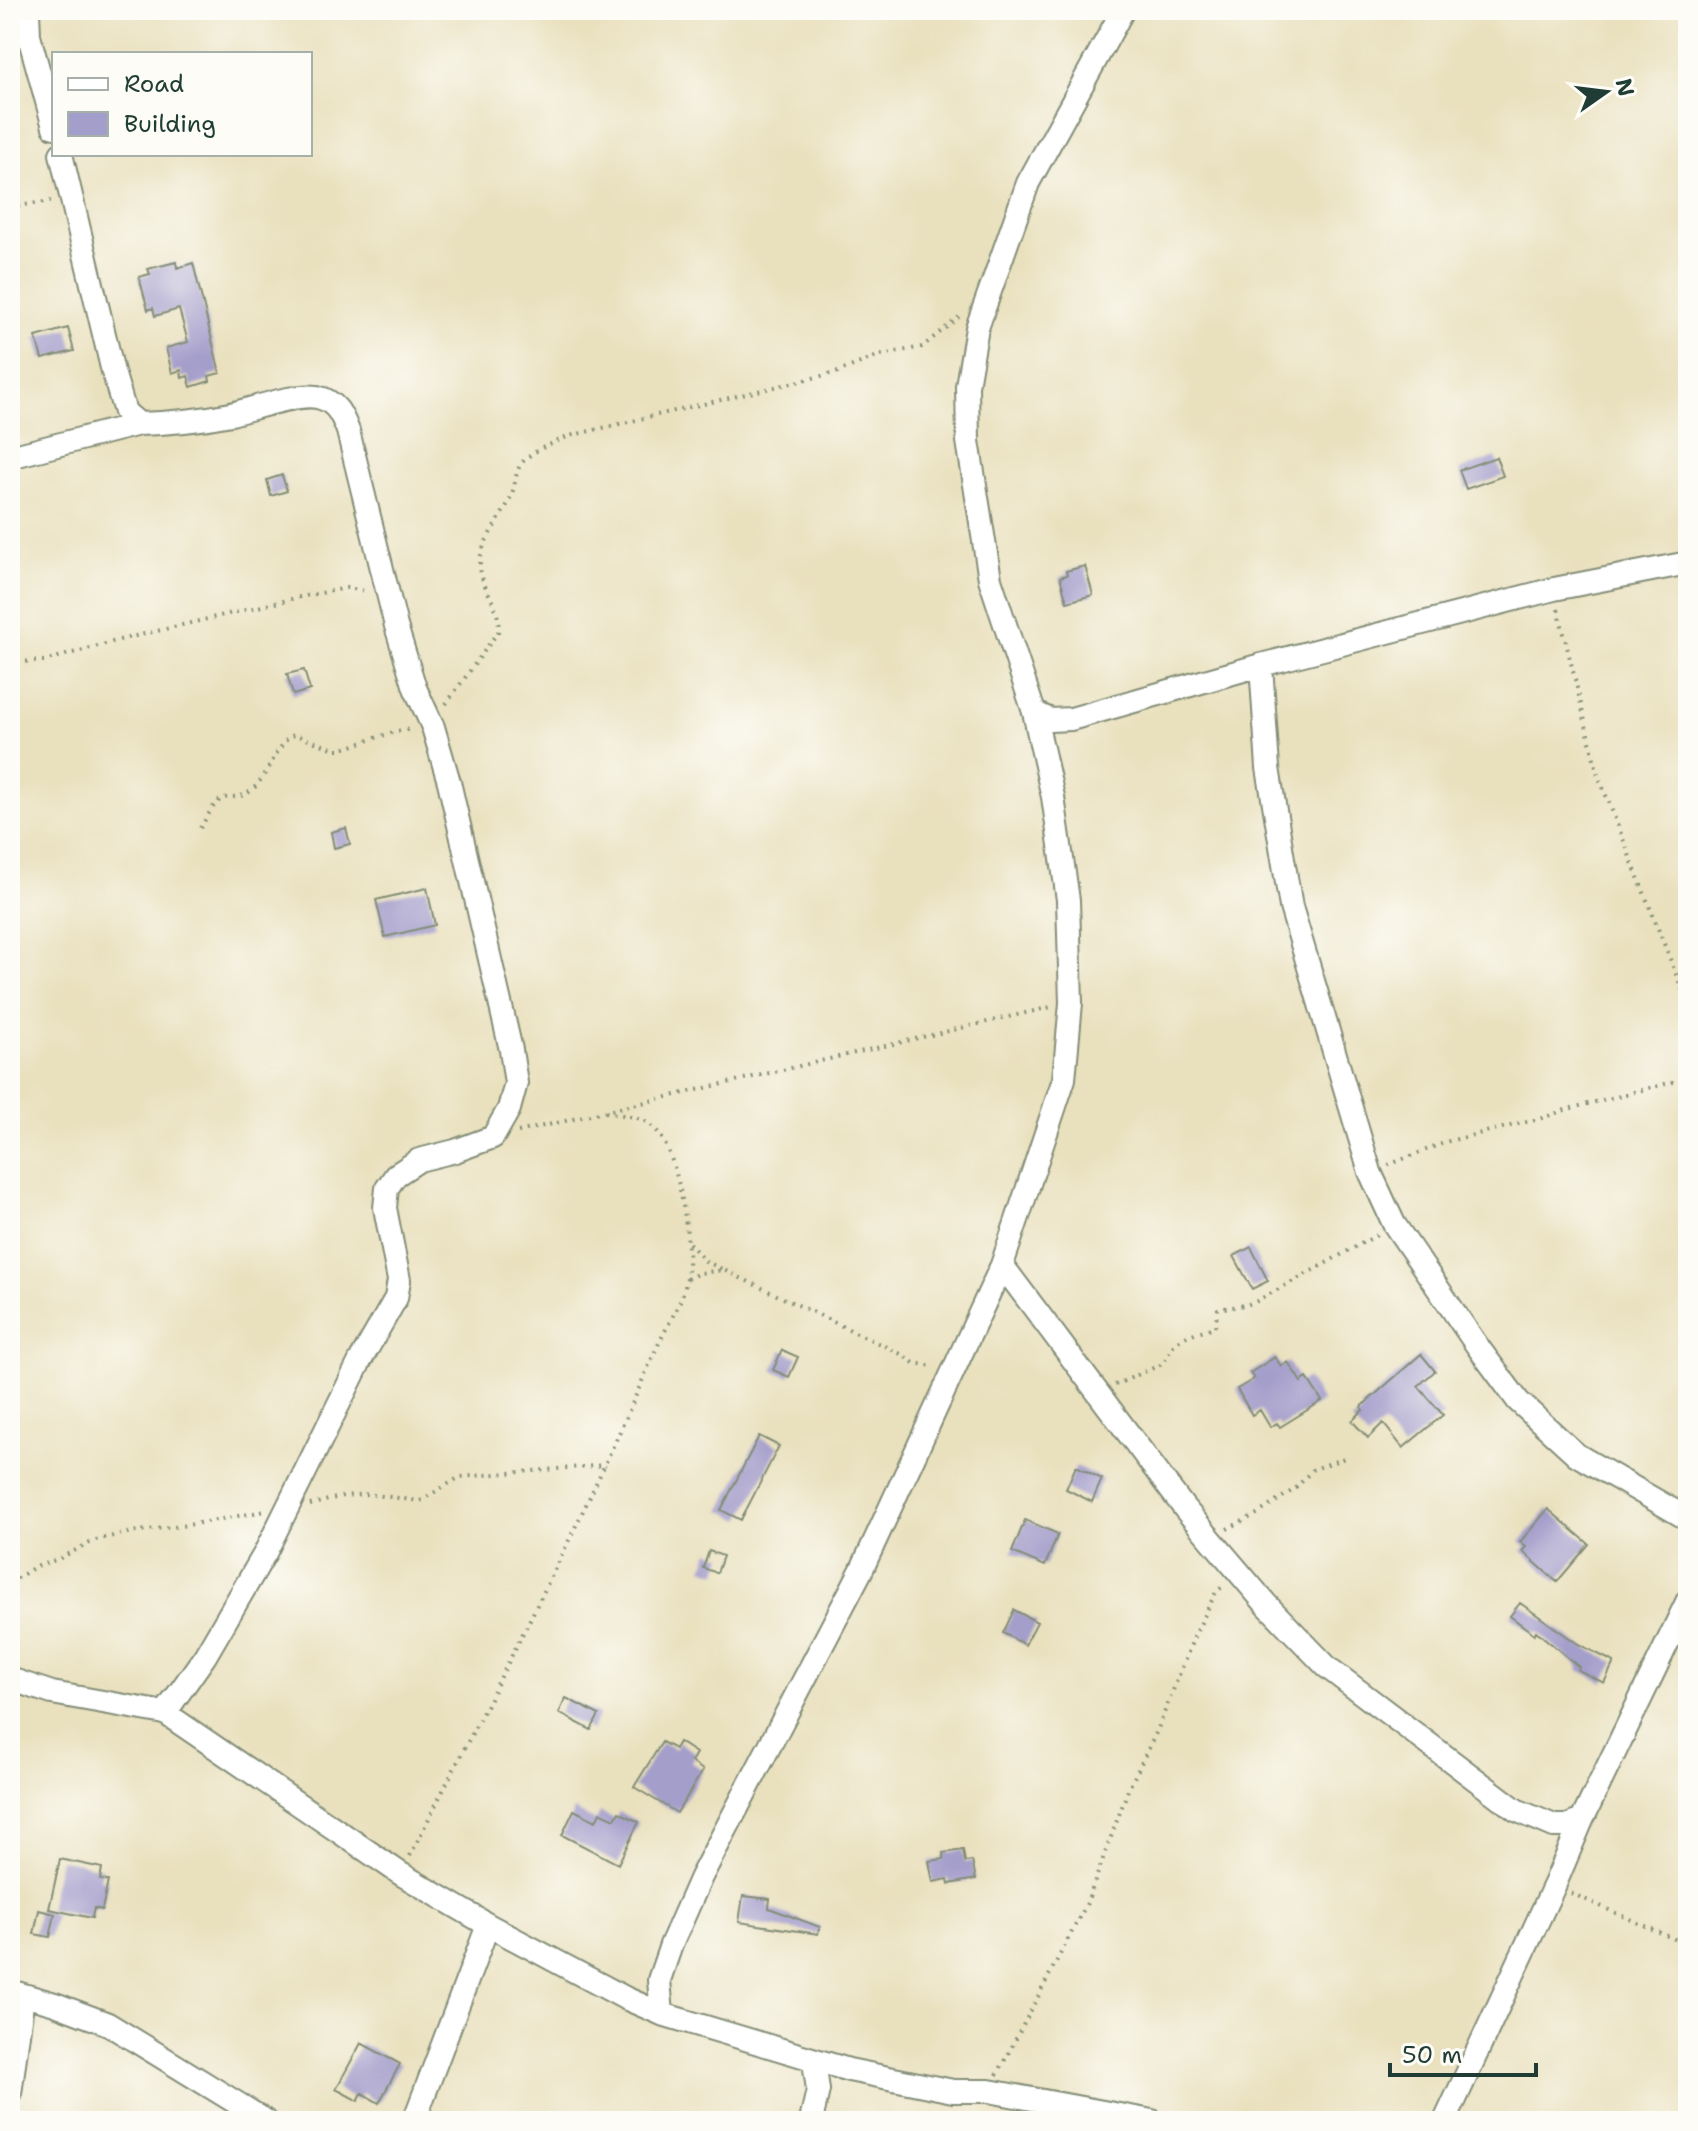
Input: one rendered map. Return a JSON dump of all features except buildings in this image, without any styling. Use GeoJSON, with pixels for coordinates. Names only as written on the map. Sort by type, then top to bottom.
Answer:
{"type":"FeatureCollection","features":[{"type":"Feature","properties":{"kind":"street"},"geometry":{"type":"LineString","coordinates":[[28,10],[29,36],[52,120]]}},
{"type":"Feature","properties":{"kind":"street"},"geometry":{"type":"LineString","coordinates":[[662,2014],[659,1980],[671,1945],[701,1877],[861,1571],[1002,1265],[1064,1079],[1071,1003],[1068,900],[1053,797],[1034,712],[990,579],[968,441],[967,386],[977,328],[1028,183],[1123,10]]}},
{"type":"Feature","properties":{"kind":"street"},"geometry":{"type":"LineString","coordinates":[[61,156],[117,385],[125,412],[139,424]]}},
{"type":"Feature","properties":{"kind":"street"},"geometry":{"type":"LineString","coordinates":[[10,457],[139,424],[230,414],[314,396],[329,401],[340,412],[348,431],[415,688],[433,727],[449,782],[516,1083],[509,1109],[493,1137],[419,1160],[396,1175],[387,1188],[385,1208],[399,1280],[396,1298],[360,1361],[265,1553],[205,1656],[165,1713]]}},
{"type":"Feature","properties":{"kind":"street"},"geometry":{"type":"LineString","coordinates":[[1034,712],[1050,720],[1071,719],[1261,665],[1554,589],[1688,563]]}},
{"type":"Feature","properties":{"kind":"street"},"geometry":{"type":"LineString","coordinates":[[1261,665],[1268,768],[1291,907],[1370,1172],[1394,1224],[1518,1401],[1577,1455],[1688,1519]]}},
{"type":"Feature","properties":{"kind":"street"},"geometry":{"type":"LineString","coordinates":[[1002,1265],[1185,1509],[1266,1604],[1327,1667],[1516,1810],[1554,1826],[1567,1826],[1582,1820]]}},
{"type":"Feature","properties":{"kind":"street"},"geometry":{"type":"LineString","coordinates":[[1445,2121],[1582,1820],[1688,1600]]}},
{"type":"Feature","properties":{"kind":"street"},"geometry":{"type":"LineString","coordinates":[[10,1679],[52,1693],[165,1713],[401,1874],[488,1925],[625,1998],[662,2014],[849,2070],[953,2091],[989,2091],[1088,2115],[1149,2121]]}},
{"type":"Feature","properties":{"kind":"street"},"geometry":{"type":"LineString","coordinates":[[1554,1826],[1565,1860]]}},
{"type":"Feature","properties":{"kind":"street"},"geometry":{"type":"LineString","coordinates":[[414,2121],[488,1925]]}},
{"type":"Feature","properties":{"kind":"street"},"geometry":{"type":"LineString","coordinates":[[625,1998],[659,1980]]}},
{"type":"Feature","properties":{"kind":"street"},"geometry":{"type":"LineString","coordinates":[[10,2094],[17,1994],[55,2004],[108,2024],[266,2121]]}},
{"type":"Feature","properties":{"kind":"street"},"geometry":{"type":"LineString","coordinates":[[811,2121],[818,2090],[814,2061]]}},
{"type":"Feature","properties":{"kind":"street"},"geometry":{"type":"LineString","coordinates":[[818,2090],[849,2070]]}},
{"type":"Feature","properties":{"kind":"path"},"geometry":{"type":"LineString","coordinates":[[10,207],[71,200]]}},
{"type":"Feature","properties":{"kind":"path"},"geometry":{"type":"LineString","coordinates":[[200,828],[217,802],[237,798],[256,786],[291,736],[343,749],[396,731],[433,727],[498,632],[500,619],[480,567],[481,552],[502,518],[520,465],[532,453],[569,436],[838,372],[880,355],[922,347],[962,314]]}},
{"type":"Feature","properties":{"kind":"path"},"geometry":{"type":"LineString","coordinates":[[10,662],[44,661],[206,618],[347,588],[389,596]]}},
{"type":"Feature","properties":{"kind":"path"},"geometry":{"type":"LineString","coordinates":[[1554,589],[1598,775],[1688,1005]]}},
{"type":"Feature","properties":{"kind":"path"},"geometry":{"type":"LineString","coordinates":[[493,1137],[1071,1003]]}},
{"type":"Feature","properties":{"kind":"path"},"geometry":{"type":"LineString","coordinates":[[1370,1172],[1449,1141],[1688,1078]]}},
{"type":"Feature","properties":{"kind":"path"},"geometry":{"type":"LineString","coordinates":[[401,1874],[606,1465],[660,1340],[679,1304],[687,1279],[682,1197],[671,1158],[658,1131],[644,1119],[606,1112]]}},
{"type":"Feature","properties":{"kind":"path"},"geometry":{"type":"LineString","coordinates":[[1098,1392],[1166,1361],[1174,1344],[1184,1337],[1215,1327],[1218,1309],[1257,1301],[1394,1224]]}},
{"type":"Feature","properties":{"kind":"path"},"geometry":{"type":"LineString","coordinates":[[687,1241],[705,1261],[914,1363],[930,1367],[957,1361]]}},
{"type":"Feature","properties":{"kind":"path"},"geometry":{"type":"LineString","coordinates":[[687,1279],[699,1273],[724,1270]]}},
{"type":"Feature","properties":{"kind":"path"},"geometry":{"type":"LineString","coordinates":[[1211,1539],[1259,1513],[1296,1488],[1312,1470],[1347,1457]]}},
{"type":"Feature","properties":{"kind":"path"},"geometry":{"type":"LineString","coordinates":[[10,1583],[33,1568],[96,1540],[131,1532],[310,1505],[343,1496],[368,1494],[420,1501],[460,1477],[606,1465]]}},
{"type":"Feature","properties":{"kind":"path"},"geometry":{"type":"LineString","coordinates":[[989,2091],[1087,1903],[1128,1790],[1157,1731],[1212,1600],[1226,1584],[1245,1577]]}},
{"type":"Feature","properties":{"kind":"path"},"geometry":{"type":"LineString","coordinates":[[1555,1884],[1688,1945]]}}]}
